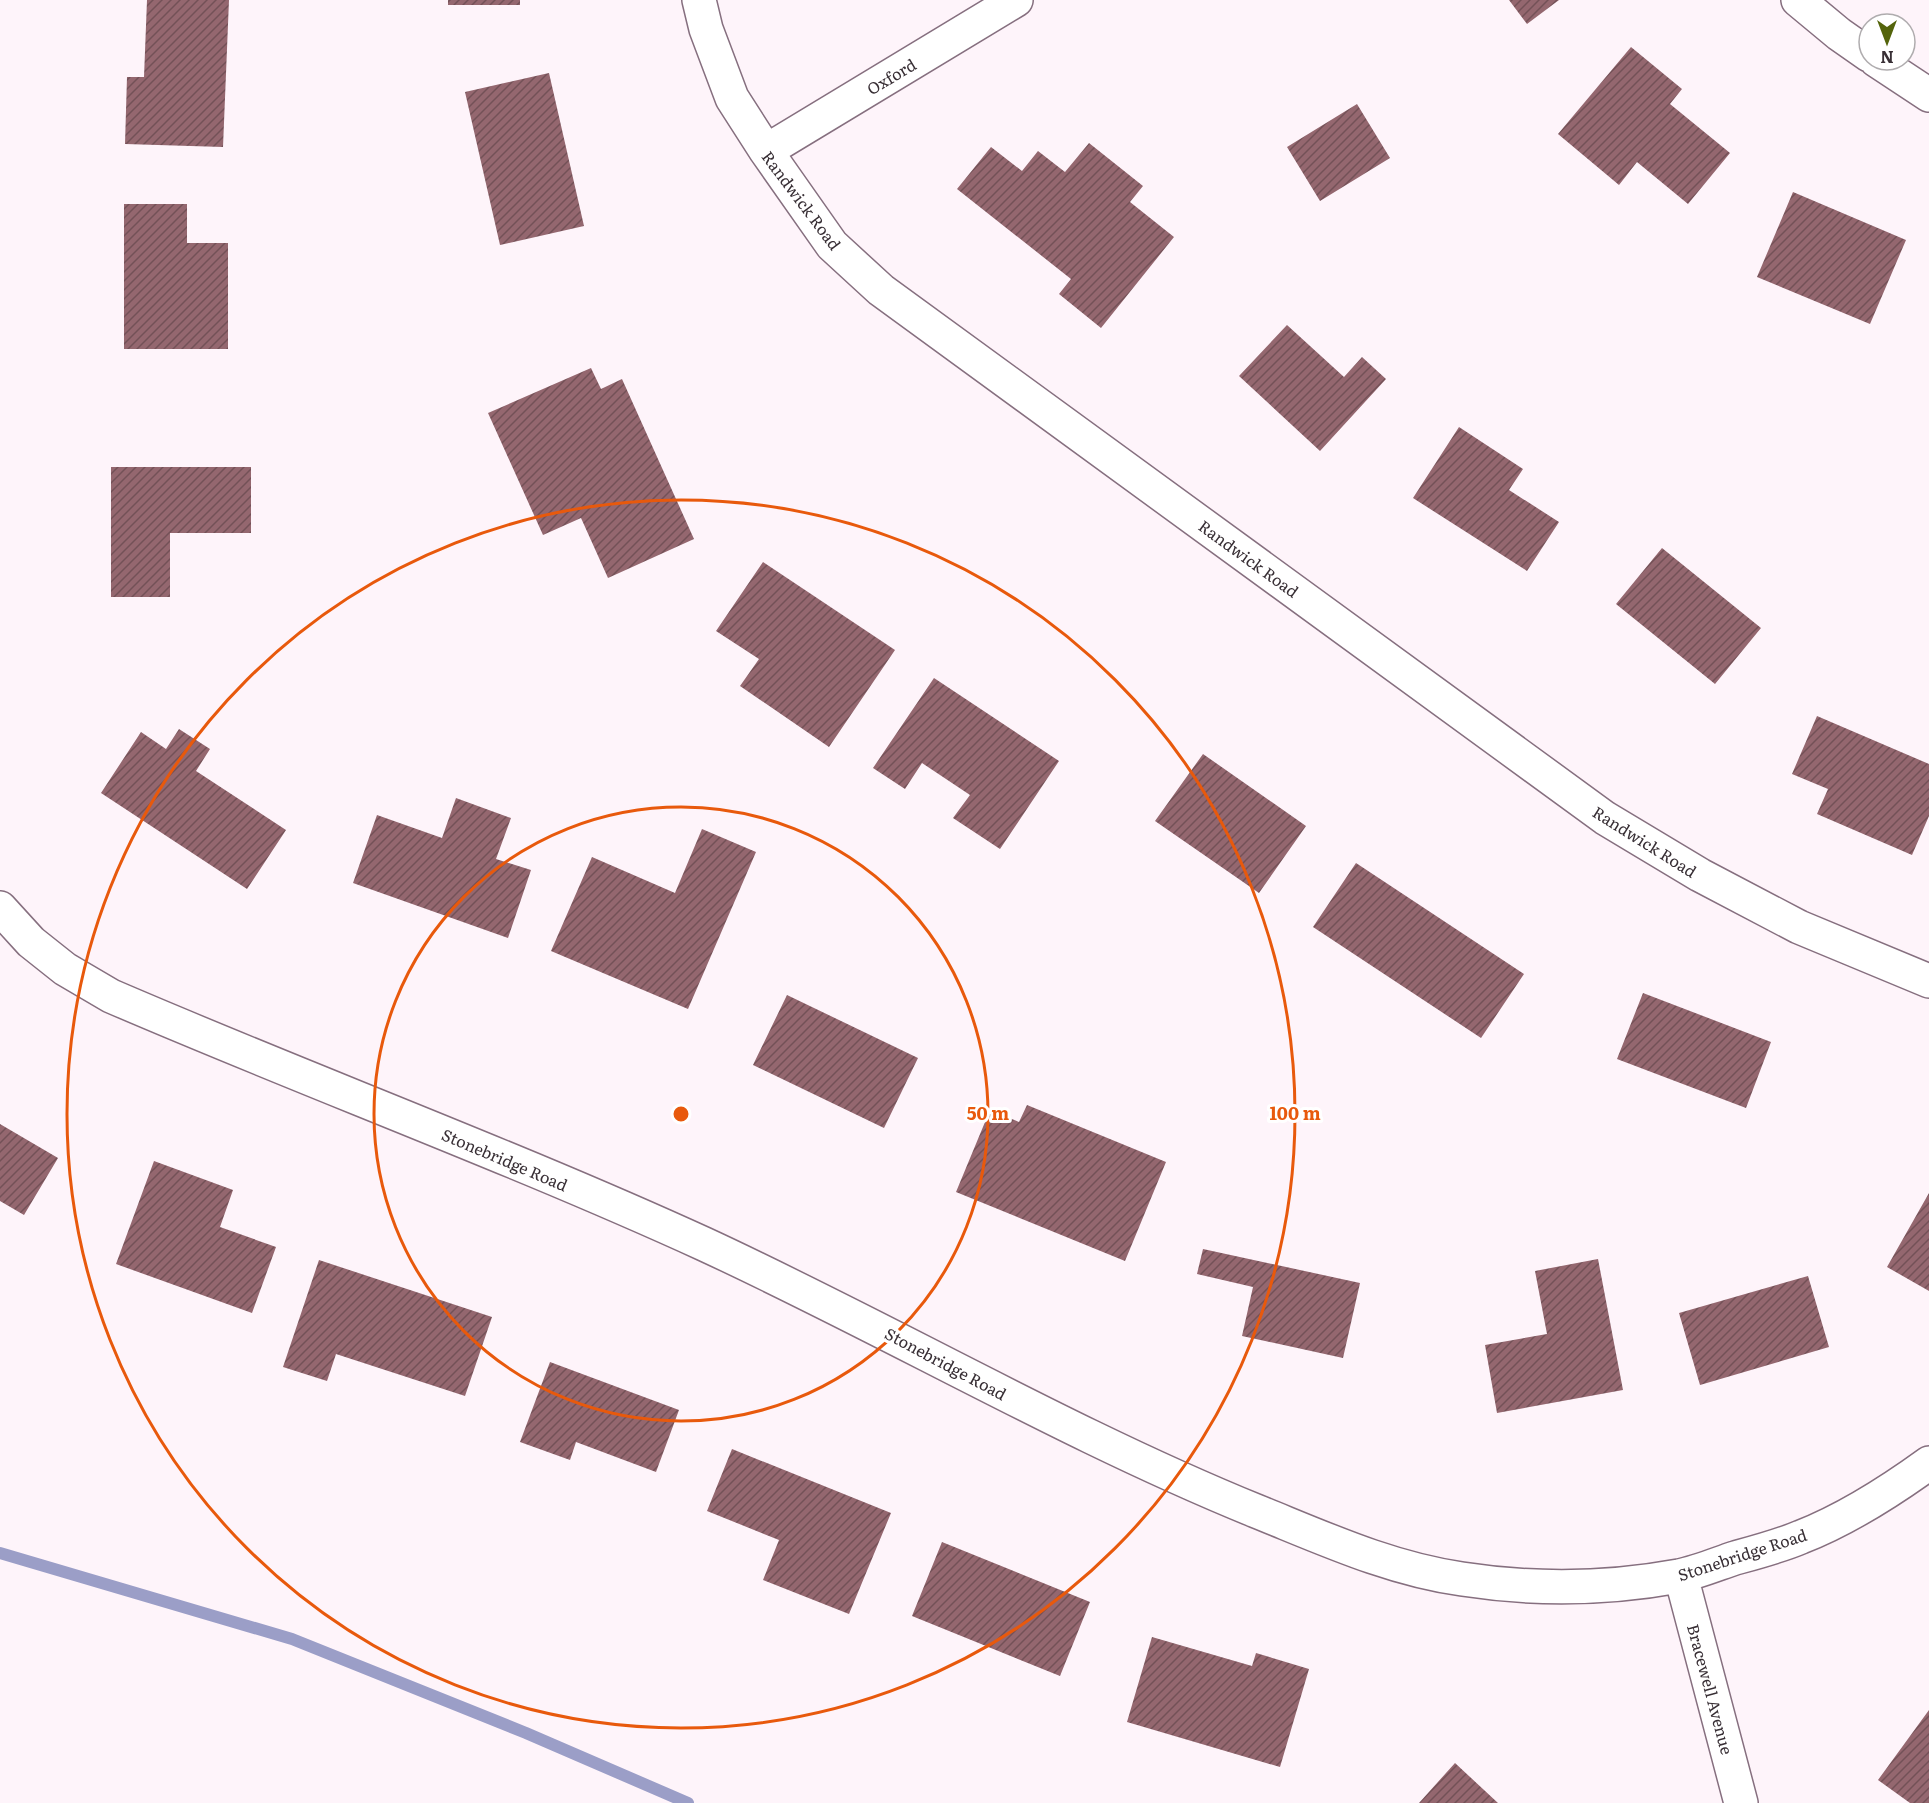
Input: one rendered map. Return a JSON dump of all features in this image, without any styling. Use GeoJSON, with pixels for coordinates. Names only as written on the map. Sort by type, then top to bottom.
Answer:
{"type":"FeatureCollection","features":[{"type":"Feature","properties":{"kind":"street","name":"Randwick Road"},"geometry":{"type":"LineString","coordinates":[[699,0],[706,29],[732,98],[832,245],[881,290],[1605,818],[1700,875],[1799,927],[1929,981]]}},
{"type":"Feature","properties":{"kind":"street","name":"Oxford"},"geometry":{"type":"LineString","coordinates":[[766,151],[1016,0]]}},
{"type":"Feature","properties":{"kind":"street"},"geometry":{"type":"LineString","coordinates":[[1798,0],[1857,47]]}},
{"type":"Feature","properties":{"kind":"street"},"geometry":{"type":"LineString","coordinates":[[1895,72],[1929,94]]}},
{"type":"Feature","properties":{"kind":"street","name":"Stonebridge Road"},"geometry":{"type":"LineString","coordinates":[[0,908],[31,942],[65,969],[111,996],[571,1186],[705,1245],[880,1329],[1081,1433],[1185,1482],[1334,1544],[1389,1563],[1458,1579],[1530,1586],[1605,1585],[1681,1575],[1800,1538],[1848,1514],[1929,1463]]}},
{"type":"Feature","properties":{"kind":"street","name":"Bracewell Avenue"},"geometry":{"type":"LineString","coordinates":[[1681,1575],[1742,1803]]}},
{"type":"Feature","properties":{"kind":"building"},"geometry":{"type":"Polygon","coordinates":[[[147,0],[229,0],[223,147],[125,144],[127,77],[144,77],[147,0]]]}},
{"type":"Feature","properties":{"kind":"building"},"geometry":{"type":"Polygon","coordinates":[[[448,0],[520,0],[520,5],[448,5],[448,0]]]}},
{"type":"Feature","properties":{"kind":"building"},"geometry":{"type":"Polygon","coordinates":[[[1509,0],[1559,0],[1527,24],[1509,0]]]}},
{"type":"Feature","properties":{"kind":"building"},"geometry":{"type":"Polygon","coordinates":[[[1631,47],[1682,89],[1670,104],[1730,153],[1688,204],[1637,162],[1619,185],[1558,134],[1631,47]]]}},
{"type":"Feature","properties":{"kind":"building"},"geometry":{"type":"Polygon","coordinates":[[[549,73],[584,226],[500,245],[465,92],[549,73]]]}},
{"type":"Feature","properties":{"kind":"building"},"geometry":{"type":"Polygon","coordinates":[[[1357,104],[1390,158],[1320,201],[1287,147],[1357,104]]]}},
{"type":"Feature","properties":{"kind":"building"},"geometry":{"type":"Polygon","coordinates":[[[1089,143],[1143,186],[1130,202],[1174,237],[1101,328],[1059,294],[1071,279],[957,189],[991,147],[1022,171],[1038,151],[1065,172],[1089,143]]]}},
{"type":"Feature","properties":{"kind":"building"},"geometry":{"type":"Polygon","coordinates":[[[1793,192],[1906,240],[1870,324],[1757,277],[1793,192]]]}},
{"type":"Feature","properties":{"kind":"building"},"geometry":{"type":"Polygon","coordinates":[[[124,204],[187,204],[187,243],[228,243],[228,349],[124,349],[124,204]]]}},
{"type":"Feature","properties":{"kind":"building"},"geometry":{"type":"Polygon","coordinates":[[[1287,325],[1344,377],[1362,357],[1386,379],[1320,451],[1239,376],[1287,325]]]}},
{"type":"Feature","properties":{"kind":"building"},"geometry":{"type":"Polygon","coordinates":[[[591,368],[601,389],[622,379],[694,539],[608,578],[581,518],[543,535],[488,413],[591,368]]]}},
{"type":"Feature","properties":{"kind":"building"},"geometry":{"type":"Polygon","coordinates":[[[1459,427],[1523,469],[1509,490],[1559,522],[1527,571],[1413,498],[1459,427]]]}},
{"type":"Feature","properties":{"kind":"building"},"geometry":{"type":"Polygon","coordinates":[[[111,467],[251,467],[251,533],[170,533],[170,597],[111,597],[111,467]]]}},
{"type":"Feature","properties":{"kind":"building"},"geometry":{"type":"Polygon","coordinates":[[[1662,548],[1761,628],[1715,684],[1616,604],[1662,548]]]}},
{"type":"Feature","properties":{"kind":"building"},"geometry":{"type":"Polygon","coordinates":[[[763,562],[895,650],[829,747],[740,686],[759,659],[716,631],[763,562]]]}},
{"type":"Feature","properties":{"kind":"building"},"geometry":{"type":"Polygon","coordinates":[[[934,678],[1059,761],[1000,849],[953,818],[970,795],[922,763],[905,789],[873,768],[934,678]]]}},
{"type":"Feature","properties":{"kind":"building"},"geometry":{"type":"Polygon","coordinates":[[[1817,716],[1929,764],[1929,816],[1912,855],[1817,814],[1828,789],[1792,774],[1817,716]]]}},
{"type":"Feature","properties":{"kind":"building"},"geometry":{"type":"Polygon","coordinates":[[[179,729],[210,749],[196,771],[286,830],[247,889],[101,793],[141,732],[166,749],[179,729]]]}},
{"type":"Feature","properties":{"kind":"building"},"geometry":{"type":"Polygon","coordinates":[[[1203,754],[1306,826],[1259,893],[1155,821],[1203,754]]]}},
{"type":"Feature","properties":{"kind":"building"},"geometry":{"type":"Polygon","coordinates":[[[456,798],[511,818],[496,859],[531,870],[508,938],[353,883],[377,815],[442,838],[456,798]]]}},
{"type":"Feature","properties":{"kind":"building"},"geometry":{"type":"Polygon","coordinates":[[[702,829],[756,852],[688,1009],[551,951],[592,857],[675,893],[702,829]]]}},
{"type":"Feature","properties":{"kind":"building"},"geometry":{"type":"Polygon","coordinates":[[[1356,863],[1524,974],[1481,1038],[1313,927],[1356,863]]]}},
{"type":"Feature","properties":{"kind":"building"},"geometry":{"type":"Polygon","coordinates":[[[1643,993],[1771,1042],[1746,1108],[1617,1059],[1643,993]]]}},
{"type":"Feature","properties":{"kind":"building"},"geometry":{"type":"Polygon","coordinates":[[[787,995],[918,1058],[884,1128],[753,1065],[787,995]]]}},
{"type":"Feature","properties":{"kind":"building"},"geometry":{"type":"Polygon","coordinates":[[[1027,1105],[1166,1162],[1125,1261],[956,1192],[990,1110],[1019,1122],[1027,1105]]]}},
{"type":"Feature","properties":{"kind":"building"},"geometry":{"type":"Polygon","coordinates":[[[0,1124],[58,1158],[24,1215],[0,1201],[0,1124]]]}},
{"type":"Feature","properties":{"kind":"building"},"geometry":{"type":"Polygon","coordinates":[[[154,1161],[233,1190],[220,1227],[276,1247],[252,1313],[116,1264],[154,1161]]]}},
{"type":"Feature","properties":{"kind":"building"},"geometry":{"type":"Polygon","coordinates":[[[1929,1193],[1929,1291],[1887,1267],[1929,1193]]]}},
{"type":"Feature","properties":{"kind":"building"},"geometry":{"type":"Polygon","coordinates":[[[1203,1249],[1360,1283],[1343,1358],[1242,1336],[1253,1287],[1197,1274],[1203,1249]]]}},
{"type":"Feature","properties":{"kind":"building"},"geometry":{"type":"Polygon","coordinates":[[[1598,1259],[1623,1390],[1497,1413],[1485,1345],[1547,1334],[1535,1271],[1598,1259]]]}},
{"type":"Feature","properties":{"kind":"building"},"geometry":{"type":"Polygon","coordinates":[[[319,1260],[492,1317],[465,1396],[336,1354],[327,1381],[283,1367],[319,1260]]]}},
{"type":"Feature","properties":{"kind":"building"},"geometry":{"type":"Polygon","coordinates":[[[1808,1276],[1829,1347],[1700,1385],[1679,1313],[1808,1276]]]}},
{"type":"Feature","properties":{"kind":"building"},"geometry":{"type":"Polygon","coordinates":[[[550,1362],[679,1410],[656,1472],[576,1442],[570,1460],[520,1442],[550,1362]]]}},
{"type":"Feature","properties":{"kind":"building"},"geometry":{"type":"Polygon","coordinates":[[[732,1449],[891,1513],[849,1614],[763,1580],[779,1540],[707,1511],[732,1449]]]}},
{"type":"Feature","properties":{"kind":"building"},"geometry":{"type":"Polygon","coordinates":[[[942,1542],[1090,1602],[1060,1676],[912,1616],[942,1542]]]}},
{"type":"Feature","properties":{"kind":"building"},"geometry":{"type":"Polygon","coordinates":[[[1152,1637],[1252,1666],[1256,1653],[1309,1669],[1280,1767],[1127,1722],[1152,1637]]]}},
{"type":"Feature","properties":{"kind":"building"},"geometry":{"type":"Polygon","coordinates":[[[1929,1710],[1929,1803],[1910,1803],[1878,1780],[1929,1710]]]}},
{"type":"Feature","properties":{"kind":"building"},"geometry":{"type":"Polygon","coordinates":[[[1455,1763],[1498,1803],[1419,1803],[1455,1763]]]}},
{"type":"Feature","properties":{"kind":"waterway"},"geometry":{"type":"LineString","coordinates":[[0,1553],[292,1639],[526,1733],[688,1803]]}}]}
